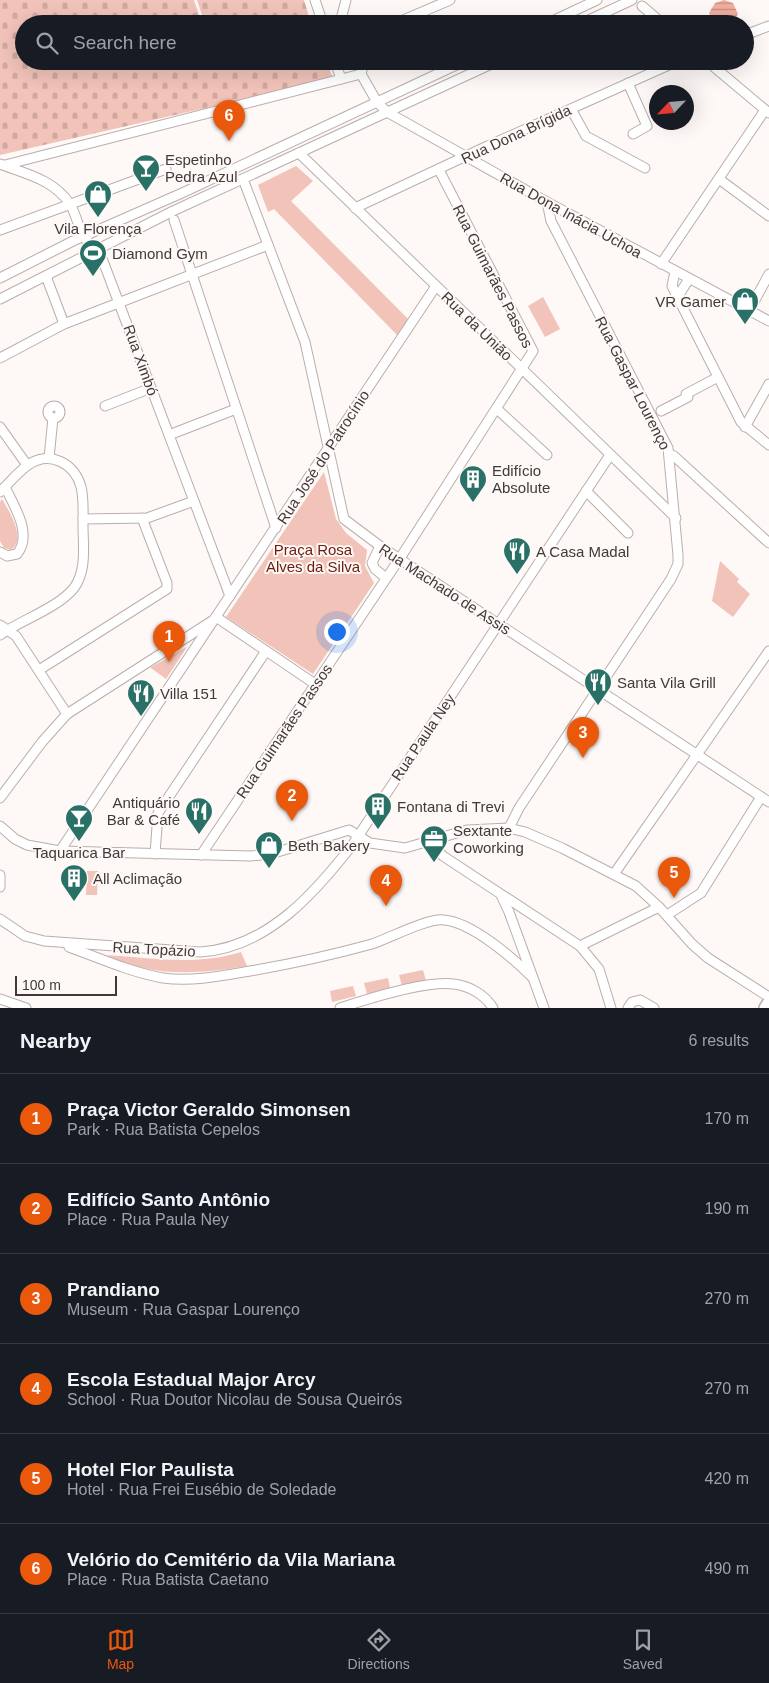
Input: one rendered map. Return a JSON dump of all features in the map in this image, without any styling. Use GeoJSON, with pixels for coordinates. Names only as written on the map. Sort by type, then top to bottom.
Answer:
{"type":"FeatureCollection","features":[{"type":"Feature","properties":{"kind":"main road"},"geometry":{"type":"LineString","coordinates":[[765,1008],[769,1002]]}},
{"type":"Feature","properties":{"kind":"street"},"geometry":{"type":"LineString","coordinates":[[315,0],[320,15]]}},
{"type":"Feature","properties":{"kind":"street"},"geometry":{"type":"LineString","coordinates":[[342,15],[346,0]]}},
{"type":"Feature","properties":{"kind":"street"},"geometry":{"type":"LineString","coordinates":[[415,15],[450,0]]}},
{"type":"Feature","properties":{"kind":"street"},"geometry":{"type":"LineString","coordinates":[[565,15],[597,0]]}},
{"type":"Feature","properties":{"kind":"street"},"geometry":{"type":"LineString","coordinates":[[600,15],[632,0]]}},
{"type":"Feature","properties":{"kind":"street"},"geometry":{"type":"LineString","coordinates":[[642,6],[652,15]]}},
{"type":"Feature","properties":{"kind":"street"},"geometry":{"type":"LineString","coordinates":[[754,32],[769,26]]}},
{"type":"Feature","properties":{"kind":"street"},"geometry":{"type":"LineString","coordinates":[[338,70],[341,79]]}},
{"type":"Feature","properties":{"kind":"street"},"geometry":{"type":"LineString","coordinates":[[1,165],[361,74],[362,70]]}},
{"type":"Feature","properties":{"kind":"street"},"geometry":{"type":"LineString","coordinates":[[0,278],[84,237],[446,70]]}},
{"type":"Feature","properties":{"kind":"street"},"geometry":{"type":"LineString","coordinates":[[0,299],[173,211],[478,70]]}},
{"type":"Feature","properties":{"kind":"street","name":"Rua Dona Brígida"},"geometry":{"type":"LineString","coordinates":[[355,208],[658,70]]}},
{"type":"Feature","properties":{"kind":"street"},"geometry":{"type":"LineString","coordinates":[[662,264],[767,112],[718,70]]}},
{"type":"Feature","properties":{"kind":"street","name":"Rua Dona Inácia Uchoa"},"geometry":{"type":"LineString","coordinates":[[361,74],[377,102],[387,112],[562,211],[769,321]]}},
{"type":"Feature","properties":{"kind":"street"},"geometry":{"type":"LineString","coordinates":[[628,83],[647,126],[633,134]]}},
{"type":"Feature","properties":{"kind":"street"},"geometry":{"type":"LineString","coordinates":[[571,109],[586,136],[645,168]]}},
{"type":"Feature","properties":{"kind":"street"},"geometry":{"type":"LineString","coordinates":[[299,153],[300,147],[314,132]]}},
{"type":"Feature","properties":{"kind":"street","name":"Rua da União"},"geometry":{"type":"LineString","coordinates":[[299,153],[676,518]]}},
{"type":"Feature","properties":{"kind":"street","name":"Rua Ximbó"},"geometry":{"type":"LineString","coordinates":[[1,165],[29,173],[43,180],[70,205],[84,237],[103,261],[230,596]]}},
{"type":"Feature","properties":{"kind":"street"},"geometry":{"type":"LineString","coordinates":[[0,230],[166,169]]}},
{"type":"Feature","properties":{"kind":"street","name":"Rua Guimarães Passos"},"geometry":{"type":"LineString","coordinates":[[201,855],[400,559],[533,352],[439,170]]}},
{"type":"Feature","properties":{"kind":"street","name":"Rua Machado de Assis"},"geometry":{"type":"LineString","coordinates":[[244,179],[304,342],[344,519],[380,546],[767,800]]}},
{"type":"Feature","properties":{"kind":"street"},"geometry":{"type":"LineString","coordinates":[[719,179],[769,216]]}},
{"type":"Feature","properties":{"kind":"street","name":"Rua Gaspar Lourenço"},"geometry":{"type":"LineString","coordinates":[[509,828],[519,808],[675,572],[678,555],[669,454],[555,228],[547,202]]}},
{"type":"Feature","properties":{"kind":"street"},"geometry":{"type":"LineString","coordinates":[[555,228],[562,211]]}},
{"type":"Feature","properties":{"kind":"street"},"geometry":{"type":"LineString","coordinates":[[174,220],[276,528]]}},
{"type":"Feature","properties":{"kind":"street"},"geometry":{"type":"LineString","coordinates":[[0,358],[64,324],[268,245]]}},
{"type":"Feature","properties":{"kind":"street"},"geometry":{"type":"LineString","coordinates":[[675,272],[672,286],[678,300],[745,427],[769,445]]}},
{"type":"Feature","properties":{"kind":"street"},"geometry":{"type":"LineString","coordinates":[[749,311],[769,274]]}},
{"type":"Feature","properties":{"kind":"street"},"geometry":{"type":"LineString","coordinates":[[46,276],[64,324]]}},
{"type":"Feature","properties":{"kind":"street"},"geometry":{"type":"LineString","coordinates":[[678,300],[689,279]]}},
{"type":"Feature","properties":{"kind":"street","name":"Rua José do Patrocínio"},"geometry":{"type":"LineString","coordinates":[[60,851],[436,286]]}},
{"type":"Feature","properties":{"kind":"street"},"geometry":{"type":"LineString","coordinates":[[661,411],[688,397],[686,394],[718,377]]}},
{"type":"Feature","properties":{"kind":"street"},"geometry":{"type":"LineString","coordinates":[[745,427],[769,384]]}},
{"type":"Feature","properties":{"kind":"street"},"geometry":{"type":"LineString","coordinates":[[105,406],[151,388]]}},
{"type":"Feature","properties":{"kind":"street"},"geometry":{"type":"LineString","coordinates":[[169,435],[236,409]]}},
{"type":"Feature","properties":{"kind":"street"},"geometry":{"type":"LineString","coordinates":[[497,409],[547,455]]}},
{"type":"Feature","properties":{"kind":"street"},"geometry":{"type":"LineString","coordinates":[[49,458],[53,418]]}},
{"type":"Feature","properties":{"kind":"street"},"geometry":{"type":"LineString","coordinates":[[0,427],[27,466]]}},
{"type":"Feature","properties":{"kind":"street"},"geometry":{"type":"LineString","coordinates":[[669,454],[674,456],[769,543]]}},
{"type":"Feature","properties":{"kind":"street","name":"Rua Paula Ney"},"geometry":{"type":"LineString","coordinates":[[358,836],[610,455]]}},
{"type":"Feature","properties":{"kind":"street"},"geometry":{"type":"LineString","coordinates":[[0,552],[7,556],[17,554],[24,538],[19,518],[2,489],[27,466],[49,458],[66,465],[79,480],[82,489],[83,563],[74,587],[64,597],[2,630]]}},
{"type":"Feature","properties":{"kind":"street"},"geometry":{"type":"LineString","coordinates":[[586,491],[628,533]]}},
{"type":"Feature","properties":{"kind":"street"},"geometry":{"type":"LineString","coordinates":[[83,519],[142,518],[194,501]]}},
{"type":"Feature","properties":{"kind":"street"},"geometry":{"type":"LineString","coordinates":[[39,670],[167,589],[167,583],[142,518]]}},
{"type":"Feature","properties":{"kind":"street"},"geometry":{"type":"LineString","coordinates":[[380,546],[372,563],[375,569],[386,578]]}},
{"type":"Feature","properties":{"kind":"street"},"geometry":{"type":"LineString","coordinates":[[0,798],[42,742],[67,714],[215,618],[315,684]]}},
{"type":"Feature","properties":{"kind":"street"},"geometry":{"type":"LineString","coordinates":[[2,630],[16,636],[67,714]]}},
{"type":"Feature","properties":{"kind":"street"},"geometry":{"type":"LineString","coordinates":[[176,644],[190,640],[198,644]]}},
{"type":"Feature","properties":{"kind":"street"},"geometry":{"type":"LineString","coordinates":[[614,874],[769,650]]}},
{"type":"Feature","properties":{"kind":"street"},"geometry":{"type":"LineString","coordinates":[[155,854],[158,813],[266,651]]}},
{"type":"Feature","properties":{"kind":"street"},"geometry":{"type":"LineString","coordinates":[[667,915],[701,893],[767,800]]}},
{"type":"Feature","properties":{"kind":"street"},"geometry":{"type":"LineString","coordinates":[[0,826],[15,839],[27,845],[60,851],[201,855],[262,855],[349,830],[370,843],[389,847],[416,846],[462,831],[509,828],[546,841],[636,886],[708,958],[769,997]]}},
{"type":"Feature","properties":{"kind":"street","name":"Rua Topázio"},"geometry":{"type":"LineString","coordinates":[[0,919],[25,936],[59,943],[200,952],[217,950],[239,943],[286,916],[313,894],[358,836]]}},
{"type":"Feature","properties":{"kind":"street"},"geometry":{"type":"LineString","coordinates":[[429,841],[437,852],[580,946],[591,957],[604,980],[610,1008]]}},
{"type":"Feature","properties":{"kind":"street"},"geometry":{"type":"LineString","coordinates":[[0,875],[0,887]]}},
{"type":"Feature","properties":{"kind":"street"},"geometry":{"type":"LineString","coordinates":[[500,894],[544,1008]]}},
{"type":"Feature","properties":{"kind":"street"},"geometry":{"type":"LineString","coordinates":[[580,946],[659,907]]}},
{"type":"Feature","properties":{"kind":"street"},"geometry":{"type":"LineString","coordinates":[[59,943],[163,978],[186,980],[215,977],[324,957],[373,943],[441,919],[454,921],[471,930],[508,955],[532,977]]}},
{"type":"Feature","properties":{"kind":"street"},"geometry":{"type":"LineString","coordinates":[[102,959],[99,950],[107,946]]}},
{"type":"Feature","properties":{"kind":"street"},"geometry":{"type":"LineString","coordinates":[[340,1008],[389,994],[451,984],[476,992],[493,1008]]}},
{"type":"Feature","properties":{"kind":"street"},"geometry":{"type":"LineString","coordinates":[[628,1008],[632,1002],[640,1000],[654,1008]]}},
{"type":"Feature","properties":{"kind":"street"},"geometry":{"type":"LineString","coordinates":[[3,1004],[26,1008]]}},
{"type":"Feature","properties":{"kind":"green space"},"geometry":{"type":"Polygon","coordinates":[[[0,0],[194,0],[199,15],[15,15],[15,70],[330,70],[333,79],[0,155],[0,0]]]}},
{"type":"Feature","properties":{"kind":"green space"},"geometry":{"type":"Polygon","coordinates":[[[197,0],[304,0],[308,15],[202,15],[197,0]]]}},
{"type":"Feature","properties":{"kind":"green space"},"geometry":{"type":"Polygon","coordinates":[[[296,166],[313,181],[291,201],[410,321],[399,337],[274,209],[268,212],[258,185],[296,166]]]}},
{"type":"Feature","properties":{"kind":"green space"},"geometry":{"type":"Polygon","coordinates":[[[543,297],[560,329],[545,337],[528,306],[543,297]]]}},
{"type":"Feature","properties":{"kind":"green space","name":"Praça Rosa Alves da Silva"},"geometry":{"type":"Polygon","coordinates":[[[324,472],[336,519],[346,533],[367,550],[365,566],[374,583],[313,674],[226,617],[324,472]]]}},
{"type":"Feature","properties":{"kind":"green space"},"geometry":{"type":"Polygon","coordinates":[[[2,499],[17,532],[15,545],[11,550],[4,548],[0,541],[0,502],[2,499]]]}},
{"type":"Feature","properties":{"kind":"green space"},"geometry":{"type":"Polygon","coordinates":[[[720,561],[739,579],[737,582],[750,594],[733,617],[712,601],[720,561]]]}},
{"type":"Feature","properties":{"kind":"green space"},"geometry":{"type":"Polygon","coordinates":[[[187,647],[166,679],[151,668],[151,667],[187,647]]]}},
{"type":"Feature","properties":{"kind":"green space"},"geometry":{"type":"Polygon","coordinates":[[[87,871],[98,871],[97,895],[86,895],[87,871]]]}},
{"type":"Feature","properties":{"kind":"green space"},"geometry":{"type":"Polygon","coordinates":[[[241,952],[247,966],[194,972],[159,971],[141,968],[107,955],[191,960],[208,959],[241,952]]]}},
{"type":"Feature","properties":{"kind":"green space"},"geometry":{"type":"Polygon","coordinates":[[[423,970],[426,981],[402,986],[399,975],[423,970]]]}},
{"type":"Feature","properties":{"kind":"green space"},"geometry":{"type":"Polygon","coordinates":[[[388,978],[390,988],[367,994],[364,983],[388,978]]]}},
{"type":"Feature","properties":{"kind":"green space"},"geometry":{"type":"Polygon","coordinates":[[[353,986],[356,996],[332,1002],[330,991],[353,986]]]}},
{"type":"Feature","properties":{"kind":"shaded area"},"geometry":{"type":"Polygon","coordinates":[[[724,0],[733,3],[738,14],[710,15],[709,13],[715,3],[724,0]]]}},
{"type":"Feature","properties":{"kind":"place","name":"Velório do Cemitério da Vila Mariana"},"geometry":{"type":"Point","coordinates":[229,141]}},
{"type":"Feature","properties":{"kind":"place","name":"Espetinho Pedra Azul"},"geometry":{"type":"Point","coordinates":[146,192]}},
{"type":"Feature","properties":{"kind":"place","name":"Vila Florença"},"geometry":{"type":"Point","coordinates":[98,218]}},
{"type":"Feature","properties":{"kind":"place","name":"Diamond Gym"},"geometry":{"type":"Point","coordinates":[93,277]}},
{"type":"Feature","properties":{"kind":"place","name":"VR Gamer"},"geometry":{"type":"Point","coordinates":[745,325]}},
{"type":"Feature","properties":{"kind":"place","name":"Edifício Absolute"},"geometry":{"type":"Point","coordinates":[473,503]}},
{"type":"Feature","properties":{"kind":"place","name":"A Casa Madal"},"geometry":{"type":"Point","coordinates":[517,575]}},
{"type":"Feature","properties":{"kind":"place","name":"Praça Victor Geraldo Simonsen"},"geometry":{"type":"Point","coordinates":[169,662]}},
{"type":"Feature","properties":{"kind":"place","name":"Santa Vila Grill"},"geometry":{"type":"Point","coordinates":[598,706]}},
{"type":"Feature","properties":{"kind":"place","name":"Villa 151"},"geometry":{"type":"Point","coordinates":[141,717]}},
{"type":"Feature","properties":{"kind":"place","name":"Prandiano"},"geometry":{"type":"Point","coordinates":[583,758]}},
{"type":"Feature","properties":{"kind":"place","name":"Edifício Santo Antônio"},"geometry":{"type":"Point","coordinates":[292,821]}},
{"type":"Feature","properties":{"kind":"place","name":"Fontana di Trevi"},"geometry":{"type":"Point","coordinates":[378,830]}},
{"type":"Feature","properties":{"kind":"place","name":"Antiquário Bar & Café"},"geometry":{"type":"Point","coordinates":[199,835]}},
{"type":"Feature","properties":{"kind":"place","name":"Taquarica Bar"},"geometry":{"type":"Point","coordinates":[79,842]}},
{"type":"Feature","properties":{"kind":"place","name":"Sextante Coworking"},"geometry":{"type":"Point","coordinates":[434,863]}},
{"type":"Feature","properties":{"kind":"place","name":"Beth Bakery"},"geometry":{"type":"Point","coordinates":[269,869]}},
{"type":"Feature","properties":{"kind":"place","name":"Hotel Flor Paulista"},"geometry":{"type":"Point","coordinates":[674,898]}},
{"type":"Feature","properties":{"kind":"place","name":"All Aclimação"},"geometry":{"type":"Point","coordinates":[74,902]}},
{"type":"Feature","properties":{"kind":"place","name":"Escola Estadual Major Arcy"},"geometry":{"type":"Point","coordinates":[386,906]}}]}
